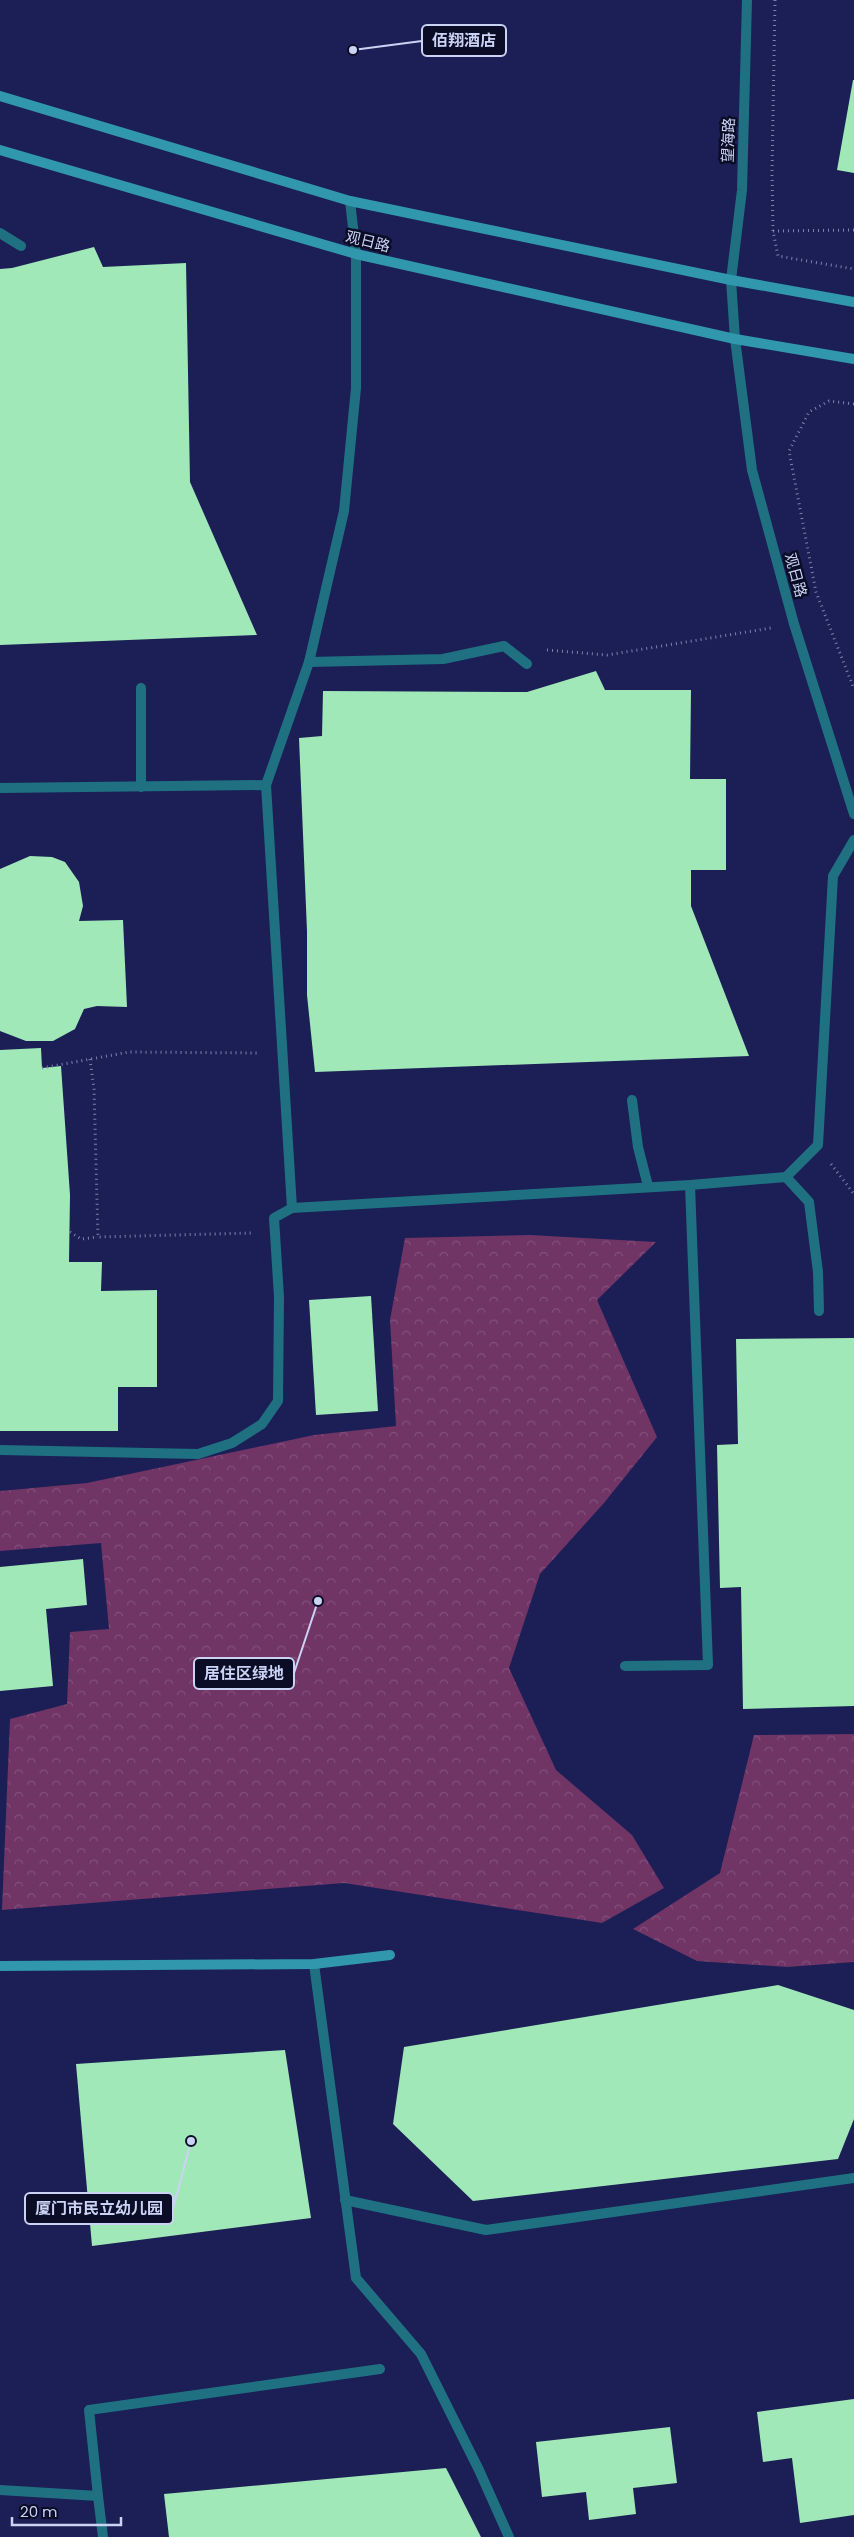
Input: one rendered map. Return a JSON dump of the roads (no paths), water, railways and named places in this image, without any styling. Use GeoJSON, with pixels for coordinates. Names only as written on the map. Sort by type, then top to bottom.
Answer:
{"type":"FeatureCollection","features":[{"type":"Feature","properties":{"kind":"street","name":"望海路"},"geometry":{"type":"LineString","coordinates":[[731,280],[742,190],[747,0]]}},
{"type":"Feature","properties":{"kind":"street"},"geometry":{"type":"LineString","coordinates":[[0,96],[350,202],[731,280],[854,302]]}},
{"type":"Feature","properties":{"kind":"street","name":"观日路"},"geometry":{"type":"LineString","coordinates":[[0,150],[356,254],[735,339],[854,359]]}},
{"type":"Feature","properties":{"kind":"street"},"geometry":{"type":"LineString","coordinates":[[292,1208],[266,785],[309,662],[344,511],[356,388],[356,254],[350,202]]}},
{"type":"Feature","properties":{"kind":"street"},"geometry":{"type":"LineString","coordinates":[[0,233],[21,246]]}},
{"type":"Feature","properties":{"kind":"street","name":"观日路"},"geometry":{"type":"LineString","coordinates":[[731,280],[735,339],[752,470],[794,624],[854,814]]}},
{"type":"Feature","properties":{"kind":"street"},"geometry":{"type":"LineString","coordinates":[[309,662],[442,660],[504,646],[527,664]]}},
{"type":"Feature","properties":{"kind":"street"},"geometry":{"type":"LineString","coordinates":[[140,688],[141,786]]}},
{"type":"Feature","properties":{"kind":"street"},"geometry":{"type":"LineString","coordinates":[[0,788],[266,785]]}},
{"type":"Feature","properties":{"kind":"street"},"geometry":{"type":"LineString","coordinates":[[0,1450],[198,1454],[232,1443],[262,1424],[278,1401],[279,1297],[274,1218],[292,1208],[690,1185],[786,1177],[818,1145],[833,876],[854,840]]}},
{"type":"Feature","properties":{"kind":"street"},"geometry":{"type":"LineString","coordinates":[[632,1100],[638,1147],[648,1186]]}},
{"type":"Feature","properties":{"kind":"street"},"geometry":{"type":"LineString","coordinates":[[786,1177],[809,1202],[818,1272],[819,1312]]}},
{"type":"Feature","properties":{"kind":"street"},"geometry":{"type":"LineString","coordinates":[[625,1666],[708,1665],[690,1185]]}},
{"type":"Feature","properties":{"kind":"street"},"geometry":{"type":"LineString","coordinates":[[0,1966],[314,1964],[390,1955]]}},
{"type":"Feature","properties":{"kind":"street"},"geometry":{"type":"LineString","coordinates":[[314,1964],[356,2278],[421,2354],[479,2470],[509,2537]]}},
{"type":"Feature","properties":{"kind":"street"},"geometry":{"type":"LineString","coordinates":[[345,2200],[486,2230],[854,2178]]}},
{"type":"Feature","properties":{"kind":"street"},"geometry":{"type":"LineString","coordinates":[[103,2537],[89,2410],[380,2369]]}},
{"type":"Feature","properties":{"kind":"street"},"geometry":{"type":"LineString","coordinates":[[0,2490],[98,2496]]}},
{"type":"Feature","properties":{"kind":"place","name":"佰翔酒店"},"geometry":{"type":"Point","coordinates":[353,50]}},
{"type":"Feature","properties":{"kind":"place","name":"居住区绿地"},"geometry":{"type":"Point","coordinates":[318,1601]}},
{"type":"Feature","properties":{"kind":"place","name":"厦门市民立幼儿园"},"geometry":{"type":"Point","coordinates":[191,2141]}}]}
